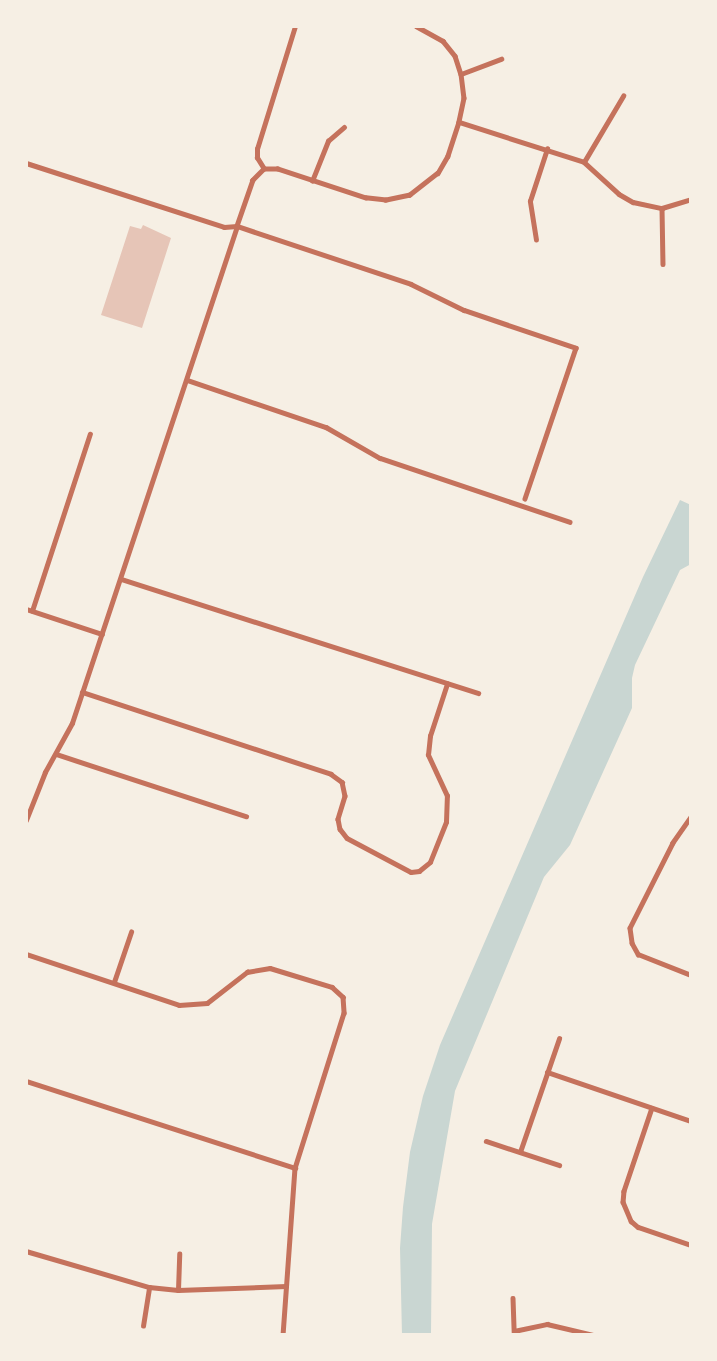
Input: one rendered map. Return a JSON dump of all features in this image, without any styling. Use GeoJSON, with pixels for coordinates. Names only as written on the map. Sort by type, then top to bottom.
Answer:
{"type":"FeatureCollection","features":[{"type":"Feature","properties":{"kind":"street"},"geometry":{"type":"LineString","coordinates":[[264,169],[257,158],[257,149],[295,26]]}},
{"type":"Feature","properties":{"kind":"street"},"geometry":{"type":"LineString","coordinates":[[26,820],[35,794],[72,723],[253,180],[264,169],[278,169],[366,198],[386,200],[410,195],[438,173],[447,156],[464,98],[461,74],[455,56],[443,41],[416,26]]}},
{"type":"Feature","properties":{"kind":"street"},"geometry":{"type":"LineString","coordinates":[[461,74],[501,60]]}},
{"type":"Feature","properties":{"kind":"street"},"geometry":{"type":"LineString","coordinates":[[584,162],[623,96]]}},
{"type":"Feature","properties":{"kind":"street"},"geometry":{"type":"LineString","coordinates":[[459,122],[584,162],[619,194],[633,202],[662,208],[691,200]]}},
{"type":"Feature","properties":{"kind":"street"},"geometry":{"type":"LineString","coordinates":[[312,181],[328,141],[344,127]]}},
{"type":"Feature","properties":{"kind":"street"},"geometry":{"type":"LineString","coordinates":[[536,240],[530,201],[547,149]]}},
{"type":"Feature","properties":{"kind":"street"},"geometry":{"type":"LineString","coordinates":[[26,163],[224,227],[237,226],[411,284],[464,310],[576,348],[524,499]]}},
{"type":"Feature","properties":{"kind":"street"},"geometry":{"type":"LineString","coordinates":[[662,208],[663,264]]}},
{"type":"Feature","properties":{"kind":"street"},"geometry":{"type":"LineString","coordinates":[[187,380],[326,427],[380,458],[570,522]]}},
{"type":"Feature","properties":{"kind":"street"},"geometry":{"type":"LineString","coordinates":[[90,434],[29,610],[102,634]]}},
{"type":"Feature","properties":{"kind":"street"},"geometry":{"type":"LineString","coordinates":[[121,579],[478,693]]}},
{"type":"Feature","properties":{"kind":"street"},"geometry":{"type":"LineString","coordinates":[[82,692],[331,774],[342,782],[345,796],[338,819],[340,829],[347,838],[401,869],[419,871],[430,862],[446,822],[447,796],[428,755],[430,736],[447,684]]}},
{"type":"Feature","properties":{"kind":"street"},"geometry":{"type":"LineString","coordinates":[[56,754],[246,816]]}},
{"type":"Feature","properties":{"kind":"street"},"geometry":{"type":"LineString","coordinates":[[691,817],[673,843],[632,921],[632,943],[638,954],[647,960],[691,975]]}},
{"type":"Feature","properties":{"kind":"street"},"geometry":{"type":"LineString","coordinates":[[114,982],[131,932]]}},
{"type":"Feature","properties":{"kind":"street"},"geometry":{"type":"LineString","coordinates":[[26,954],[179,1005],[207,1003],[247,972],[270,968],[332,987],[343,997],[344,1013],[295,1168],[283,1335]]}},
{"type":"Feature","properties":{"kind":"street"},"geometry":{"type":"LineString","coordinates":[[520,1152],[559,1039]]}},
{"type":"Feature","properties":{"kind":"street"},"geometry":{"type":"LineString","coordinates":[[547,1072],[691,1121]]}},
{"type":"Feature","properties":{"kind":"street"},"geometry":{"type":"LineString","coordinates":[[26,1081],[295,1168]]}},
{"type":"Feature","properties":{"kind":"street"},"geometry":{"type":"LineString","coordinates":[[652,1108],[623,1202],[631,1221],[638,1227],[691,1245]]}},
{"type":"Feature","properties":{"kind":"street"},"geometry":{"type":"LineString","coordinates":[[486,1141],[559,1164]]}},
{"type":"Feature","properties":{"kind":"street"},"geometry":{"type":"LineString","coordinates":[[26,1251],[149,1287],[178,1290],[286,1286]]}},
{"type":"Feature","properties":{"kind":"street"},"geometry":{"type":"LineString","coordinates":[[178,1290],[179,1254]]}},
{"type":"Feature","properties":{"kind":"street"},"geometry":{"type":"LineString","coordinates":[[143,1326],[149,1287]]}},
{"type":"Feature","properties":{"kind":"street"},"geometry":{"type":"LineString","coordinates":[[513,1298],[514,1333],[547,1324],[594,1335]]}},
{"type":"Feature","properties":{"kind":"shaded area"},"geometry":{"type":"Polygon","coordinates":[[[680,500],[691,505],[691,564],[680,570],[635,665],[632,708],[570,845],[544,877],[455,1091],[432,1224],[431,1335],[402,1335],[400,1248],[403,1207],[410,1152],[423,1096],[440,1045],[643,577],[680,500]]]}},
{"type":"Feature","properties":{"kind":"building"},"geometry":{"type":"Polygon","coordinates":[[[143,225],[171,238],[142,328],[101,315],[130,226],[141,229],[143,225]]]}}]}
